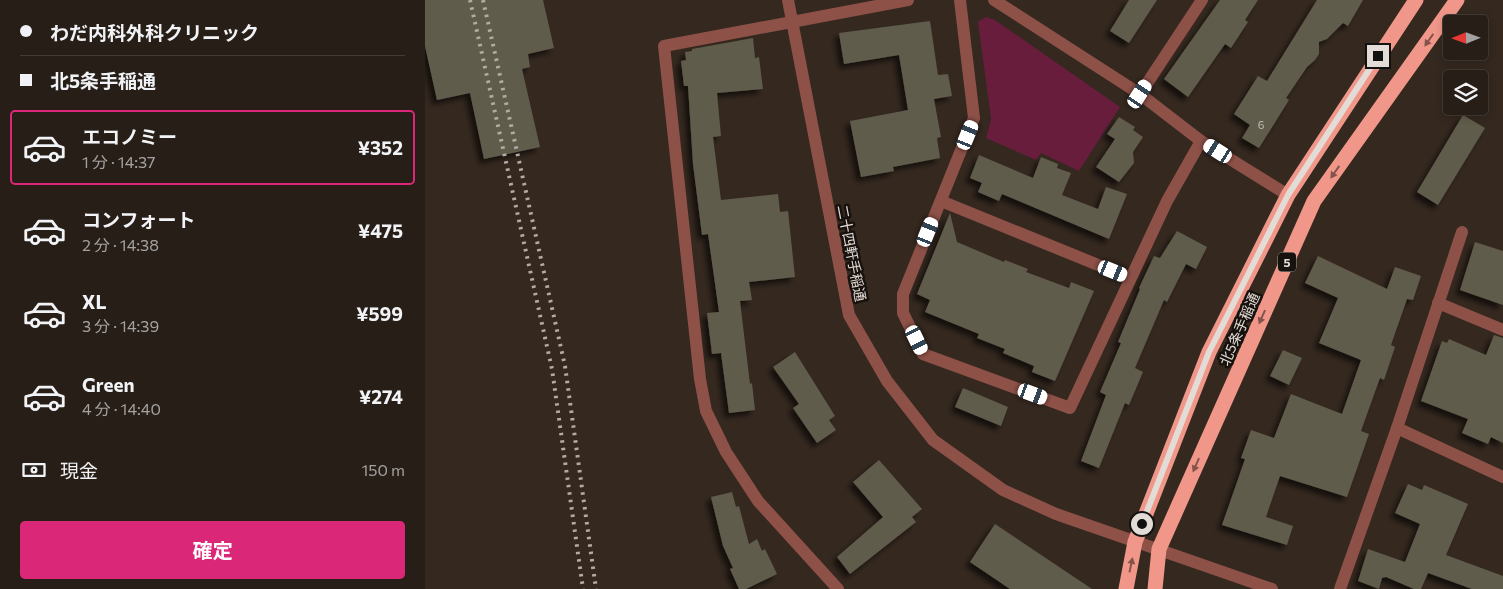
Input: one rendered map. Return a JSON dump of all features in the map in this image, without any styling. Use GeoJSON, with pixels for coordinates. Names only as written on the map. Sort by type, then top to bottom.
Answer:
{"type":"FeatureCollection","features":[{"type":"Feature","properties":{"kind":"highway","name":"北5条手稲通"},"geometry":{"type":"LineString","coordinates":[[1126,589],[1135,542],[1209,352],[1288,195],[1416,0]]}},
{"type":"Feature","properties":{"kind":"highway","name":"北5条手稲通"},"geometry":{"type":"LineString","coordinates":[[1155,589],[1159,549],[1314,201],[1457,0]]}},
{"type":"Feature","properties":{"kind":"street","name":"二十四軒手稲通"},"geometry":{"type":"LineString","coordinates":[[788,0],[849,315],[887,381],[933,440],[1003,490],[1056,514],[1272,589]]}},
{"type":"Feature","properties":{"kind":"street"},"geometry":{"type":"LineString","coordinates":[[838,589],[758,501],[726,452],[706,411],[700,379],[664,46],[908,0]]}},
{"type":"Feature","properties":{"kind":"street"},"geometry":{"type":"LineString","coordinates":[[960,0],[975,118],[903,294],[903,313],[923,354],[1070,408],[1167,201],[1201,140]]}},
{"type":"Feature","properties":{"kind":"street"},"geometry":{"type":"LineString","coordinates":[[994,0],[1140,94],[1201,140],[1288,195]]}},
{"type":"Feature","properties":{"kind":"street"},"geometry":{"type":"LineString","coordinates":[[1140,94],[1202,0]]}},
{"type":"Feature","properties":{"kind":"street"},"geometry":{"type":"LineString","coordinates":[[941,201],[1131,278]]}},
{"type":"Feature","properties":{"kind":"street"},"geometry":{"type":"LineString","coordinates":[[1340,589],[1397,428],[1462,232]]}},
{"type":"Feature","properties":{"kind":"street"},"geometry":{"type":"LineString","coordinates":[[1438,303],[1503,330]]}},
{"type":"Feature","properties":{"kind":"street"},"geometry":{"type":"LineString","coordinates":[[1397,428],[1503,477]]}},
{"type":"Feature","properties":{"kind":"shaded area"},"geometry":{"type":"Polygon","coordinates":[[[986,17],[995,20],[1120,107],[1079,171],[1041,153],[1036,160],[986,138],[991,119],[978,22],[986,17]]]}},
{"type":"Feature","properties":{"kind":"building"},"geometry":{"type":"Polygon","coordinates":[[[425,0],[543,0],[554,48],[528,54],[530,67],[522,69],[540,147],[484,159],[470,93],[437,100],[425,46],[425,0]]]}},
{"type":"Feature","properties":{"kind":"building"},"geometry":{"type":"Polygon","coordinates":[[[1129,0],[1157,0],[1129,43],[1110,31],[1129,0]]]}},
{"type":"Feature","properties":{"kind":"building"},"geometry":{"type":"Polygon","coordinates":[[[1220,0],[1258,0],[1245,20],[1248,22],[1231,48],[1225,44],[1188,97],[1164,79],[1220,0]]]}},
{"type":"Feature","properties":{"kind":"building"},"geometry":{"type":"Polygon","coordinates":[[[1317,0],[1363,0],[1348,26],[1343,23],[1327,39],[1319,42],[1319,54],[1307,67],[1286,98],[1289,100],[1259,148],[1242,138],[1250,125],[1234,114],[1258,76],[1267,81],[1317,0]]]}},
{"type":"Feature","properties":{"kind":"building"},"geometry":{"type":"Polygon","coordinates":[[[930,21],[938,75],[948,74],[952,96],[934,99],[941,137],[937,138],[940,158],[893,167],[894,171],[861,177],[850,121],[908,110],[899,55],[844,64],[839,33],[930,21]]]}},
{"type":"Feature","properties":{"kind":"building"},"geometry":{"type":"Polygon","coordinates":[[[753,38],[755,58],[759,57],[763,89],[717,93],[721,136],[713,137],[721,200],[778,194],[780,212],[788,211],[795,277],[749,282],[752,300],[740,301],[755,410],[729,413],[721,353],[712,354],[707,313],[719,312],[708,234],[702,235],[693,164],[688,86],[684,86],[681,61],[686,60],[685,52],[692,51],[692,49],[753,38]]]}},
{"type":"Feature","properties":{"kind":"building"},"geometry":{"type":"Polygon","coordinates":[[[1463,115],[1485,128],[1438,205],[1417,192],[1463,115]]]}},
{"type":"Feature","properties":{"kind":"building"},"geometry":{"type":"Polygon","coordinates":[[[1119,117],[1135,127],[1133,130],[1143,137],[1133,152],[1134,163],[1119,182],[1096,167],[1115,139],[1107,134],[1119,117]]]}},
{"type":"Feature","properties":{"kind":"building"},"geometry":{"type":"Polygon","coordinates":[[[979,155],[1033,178],[1041,157],[1058,164],[1057,168],[1071,173],[1062,195],[1098,209],[1106,187],[1127,194],[1109,239],[1002,194],[999,201],[978,192],[982,183],[970,178],[979,155]]]}},
{"type":"Feature","properties":{"kind":"building"},"geometry":{"type":"Polygon","coordinates":[[[950,213],[957,242],[1004,262],[1005,260],[1028,269],[1026,272],[1069,288],[1071,282],[1094,291],[1055,381],[1032,372],[1034,366],[1003,353],[1005,349],[977,338],[979,334],[925,312],[930,300],[917,294],[950,213]]]}},
{"type":"Feature","properties":{"kind":"building"},"geometry":{"type":"Polygon","coordinates":[[[1177,231],[1207,247],[1196,269],[1186,264],[1167,302],[1164,300],[1135,368],[1143,372],[1129,405],[1125,403],[1099,468],[1081,461],[1106,395],[1100,392],[1121,343],[1118,342],[1139,288],[1154,256],[1160,258],[1177,231]]]}},
{"type":"Feature","properties":{"kind":"building"},"geometry":{"type":"Polygon","coordinates":[[[1475,242],[1503,251],[1503,305],[1460,290],[1475,242]]]}},
{"type":"Feature","properties":{"kind":"building"},"geometry":{"type":"Polygon","coordinates":[[[1318,256],[1387,289],[1395,267],[1421,276],[1413,300],[1407,299],[1391,345],[1395,347],[1384,380],[1380,378],[1361,431],[1369,434],[1347,497],[1280,476],[1266,517],[1293,526],[1287,545],[1222,525],[1245,459],[1241,458],[1251,430],[1274,438],[1291,394],[1342,414],[1361,360],[1319,343],[1338,298],[1305,283],[1318,256]]]}},
{"type":"Feature","properties":{"kind":"building"},"geometry":{"type":"Polygon","coordinates":[[[1494,335],[1503,338],[1503,443],[1491,437],[1488,444],[1462,433],[1468,419],[1421,401],[1442,341],[1447,343],[1449,339],[1486,355],[1494,335]]]}},
{"type":"Feature","properties":{"kind":"building"},"geometry":{"type":"Polygon","coordinates":[[[1283,350],[1302,358],[1289,385],[1270,376],[1283,350]]]}},
{"type":"Feature","properties":{"kind":"building"},"geometry":{"type":"Polygon","coordinates":[[[795,352],[835,416],[829,420],[836,430],[817,443],[793,408],[799,404],[773,367],[795,352]]]}},
{"type":"Feature","properties":{"kind":"building"},"geometry":{"type":"Polygon","coordinates":[[[963,388],[1008,407],[1001,426],[955,407],[963,388]]]}},
{"type":"Feature","properties":{"kind":"building"},"geometry":{"type":"Polygon","coordinates":[[[879,460],[922,509],[912,517],[916,522],[850,574],[837,557],[883,517],[853,482],[879,460]]]}},
{"type":"Feature","properties":{"kind":"building"},"geometry":{"type":"Polygon","coordinates":[[[1408,484],[1422,490],[1424,485],[1468,504],[1446,555],[1503,576],[1503,589],[1472,589],[1428,573],[1421,589],[1414,589],[1386,577],[1382,578],[1379,589],[1358,581],[1368,549],[1405,562],[1420,524],[1395,513],[1408,484]]]}},
{"type":"Feature","properties":{"kind":"building"},"geometry":{"type":"Polygon","coordinates":[[[732,492],[736,507],[739,506],[749,544],[757,539],[762,551],[765,549],[777,574],[746,589],[739,589],[730,569],[733,568],[723,546],[711,497],[732,492]]]}},
{"type":"Feature","properties":{"kind":"building"},"geometry":{"type":"Polygon","coordinates":[[[995,524],[1092,589],[1010,589],[970,562],[995,524]]]}},
{"type":"Feature","properties":{"kind":"railway"},"geometry":{"type":"LineString","coordinates":[[470,0],[552,369],[583,589]]}},
{"type":"Feature","properties":{"kind":"railway"},"geometry":{"type":"LineString","coordinates":[[483,0],[565,366],[596,589]]}},
{"type":"Feature","properties":{"kind":"route"},"geometry":{"type":"LineString","coordinates":[[1142,524],[1209,352],[1288,195],[1378,56]]}}]}
